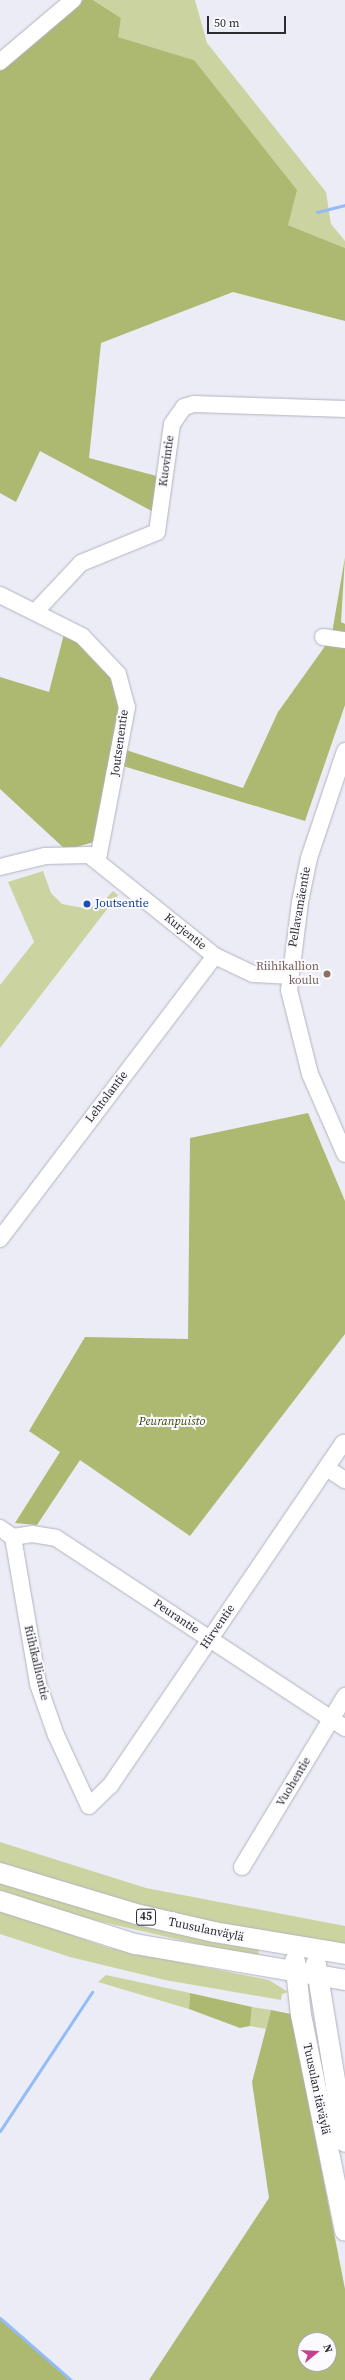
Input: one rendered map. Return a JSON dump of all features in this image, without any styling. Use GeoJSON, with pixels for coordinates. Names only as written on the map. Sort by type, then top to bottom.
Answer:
{"type":"FeatureCollection","features":[{"type":"Feature","properties":{"kind":"main road","name":"Tuusulanväylä"},"geometry":{"type":"LineString","coordinates":[[0,1873],[140,1916],[296,1947],[345,1954]]}},
{"type":"Feature","properties":{"kind":"main road","name":"45"},"geometry":{"type":"LineString","coordinates":[[0,1902],[135,1944],[294,1973],[345,1980]]}},
{"type":"Feature","properties":{"kind":"main road","name":"Tuusulan itäväylä"},"geometry":{"type":"LineString","coordinates":[[296,1947],[294,1973],[345,2231]]}},
{"type":"Feature","properties":{"kind":"main road","name":"Tuusulan itäväylä"},"geometry":{"type":"LineString","coordinates":[[316,1950],[316,1976],[345,2142]]}},
{"type":"Feature","properties":{"kind":"street"},"geometry":{"type":"LineString","coordinates":[[0,62],[73,0]]}},
{"type":"Feature","properties":{"kind":"street","name":"Kuovintie"},"geometry":{"type":"LineString","coordinates":[[36,611],[81,563],[157,532],[172,424],[184,408],[194,404],[345,409]]}},
{"type":"Feature","properties":{"kind":"street","name":"Joutsenentie"},"geometry":{"type":"LineString","coordinates":[[0,595],[36,611],[82,636],[118,674],[127,707],[98,859]]}},
{"type":"Feature","properties":{"kind":"street"},"geometry":{"type":"LineString","coordinates":[[323,637],[345,640]]}},
{"type":"Feature","properties":{"kind":"street","name":"Pellavamäentie"},"geometry":{"type":"LineString","coordinates":[[345,751],[309,858],[289,976],[291,1008],[302,1051],[345,1154]]}},
{"type":"Feature","properties":{"kind":"street","name":"Kurjentie"},"geometry":{"type":"LineString","coordinates":[[0,867],[45,856],[89,855],[98,859],[215,956],[253,974],[289,976]]}},
{"type":"Feature","properties":{"kind":"street","name":"Lehtolantie"},"geometry":{"type":"LineString","coordinates":[[0,1239],[215,956]]}},
{"type":"Feature","properties":{"kind":"street","name":"Hirventie"},"geometry":{"type":"LineString","coordinates":[[89,1806],[110,1786],[343,1444]]}},
{"type":"Feature","properties":{"kind":"street"},"geometry":{"type":"LineString","coordinates":[[327,1468],[345,1480]]}},
{"type":"Feature","properties":{"kind":"street","name":"Peurantie"},"geometry":{"type":"LineString","coordinates":[[6,1532],[56,1538],[345,1728]]}},
{"type":"Feature","properties":{"kind":"street","name":"Riihikalliontie"},"geometry":{"type":"LineString","coordinates":[[6,1532],[38,1684],[56,1735],[89,1806]]}},
{"type":"Feature","properties":{"kind":"street","name":"Vuohentie"},"geometry":{"type":"LineString","coordinates":[[242,1867],[345,1696]]}},
{"type":"Feature","properties":{"kind":"green space"},"geometry":{"type":"Polygon","coordinates":[[[83,0],[93,0],[121,18],[118,37],[194,60],[297,190],[288,225],[345,248],[345,321],[233,292],[101,343],[89,458],[164,478],[159,515],[40,451],[16,502],[0,493],[0,67],[6,66],[83,0]]]}},
{"type":"Feature","properties":{"kind":"green space"},"geometry":{"type":"Polygon","coordinates":[[[93,0],[195,0],[207,43],[326,192],[331,224],[345,241],[345,248],[288,225],[194,60],[117,37],[121,18],[93,0]]]}},
{"type":"Feature","properties":{"kind":"green space"},"geometry":{"type":"Polygon","coordinates":[[[345,557],[341,622],[345,624],[345,634],[332,633],[345,557]]]}},
{"type":"Feature","properties":{"kind":"green space"},"geometry":{"type":"Polygon","coordinates":[[[65,630],[115,676],[123,707],[97,841],[66,850],[0,789],[0,677],[49,692],[65,630]]]}},
{"type":"Feature","properties":{"kind":"green space"},"geometry":{"type":"Polygon","coordinates":[[[328,642],[345,645],[345,705],[305,821],[123,766],[126,750],[243,788],[278,712],[328,642]]]}},
{"type":"Feature","properties":{"kind":"green space"},"geometry":{"type":"Polygon","coordinates":[[[43,871],[51,893],[62,904],[88,909],[103,902],[113,891],[118,895],[0,1048],[0,985],[34,942],[8,882],[43,871]]]}},
{"type":"Feature","properties":{"kind":"green space","name":"Peuranpuisto"},"geometry":{"type":"Polygon","coordinates":[[[308,1113],[345,1201],[345,1334],[190,1536],[80,1460],[37,1525],[15,1523],[60,1452],[29,1431],[85,1337],[188,1339],[190,1138],[308,1113]]]}},
{"type":"Feature","properties":{"kind":"green space"},"geometry":{"type":"Polygon","coordinates":[[[0,1842],[146,1888],[345,1926],[345,1946],[173,1916],[0,1864],[0,1842]]]}},
{"type":"Feature","properties":{"kind":"green space"},"geometry":{"type":"Polygon","coordinates":[[[0,1881],[259,1949],[258,1958],[81,1917],[0,1890],[0,1881]]]}},
{"type":"Feature","properties":{"kind":"green space"},"geometry":{"type":"Polygon","coordinates":[[[0,1910],[109,1948],[269,1980],[288,1992],[282,1994],[281,2000],[165,1980],[70,1957],[0,1934],[0,1910]]]}},
{"type":"Feature","properties":{"kind":"green space"},"geometry":{"type":"Polygon","coordinates":[[[106,1975],[190,1993],[189,2009],[98,1982],[106,1975]]]}},
{"type":"Feature","properties":{"kind":"green space"},"geometry":{"type":"Polygon","coordinates":[[[190,1993],[252,2007],[250,2026],[240,2028],[189,2009],[190,1993]]]}},
{"type":"Feature","properties":{"kind":"green space"},"geometry":{"type":"Polygon","coordinates":[[[252,2007],[271,2010],[266,2029],[250,2026],[252,2007]]]}},
{"type":"Feature","properties":{"kind":"green space"},"geometry":{"type":"Polygon","coordinates":[[[271,2010],[291,2014],[345,2289],[345,2380],[149,2380],[269,2198],[252,2082],[271,2010]]]}},
{"type":"Feature","properties":{"kind":"green space"},"geometry":{"type":"Polygon","coordinates":[[[0,2318],[71,2380],[0,2380],[0,2318]]]}},
{"type":"Feature","properties":{"kind":"waterway"},"geometry":{"type":"LineString","coordinates":[[317,212],[345,205]]}},
{"type":"Feature","properties":{"kind":"waterway"},"geometry":{"type":"LineString","coordinates":[[0,2131],[92,1992]]}},
{"type":"Feature","properties":{"kind":"waterway"},"geometry":{"type":"LineString","coordinates":[[0,2318],[71,2380]]}},
{"type":"Feature","properties":{"kind":"place","name":"Joutsentie"},"geometry":{"type":"Point","coordinates":[87,904]}},
{"type":"Feature","properties":{"kind":"place","name":"Riihikallion koulu"},"geometry":{"type":"Point","coordinates":[327,974]}}]}
